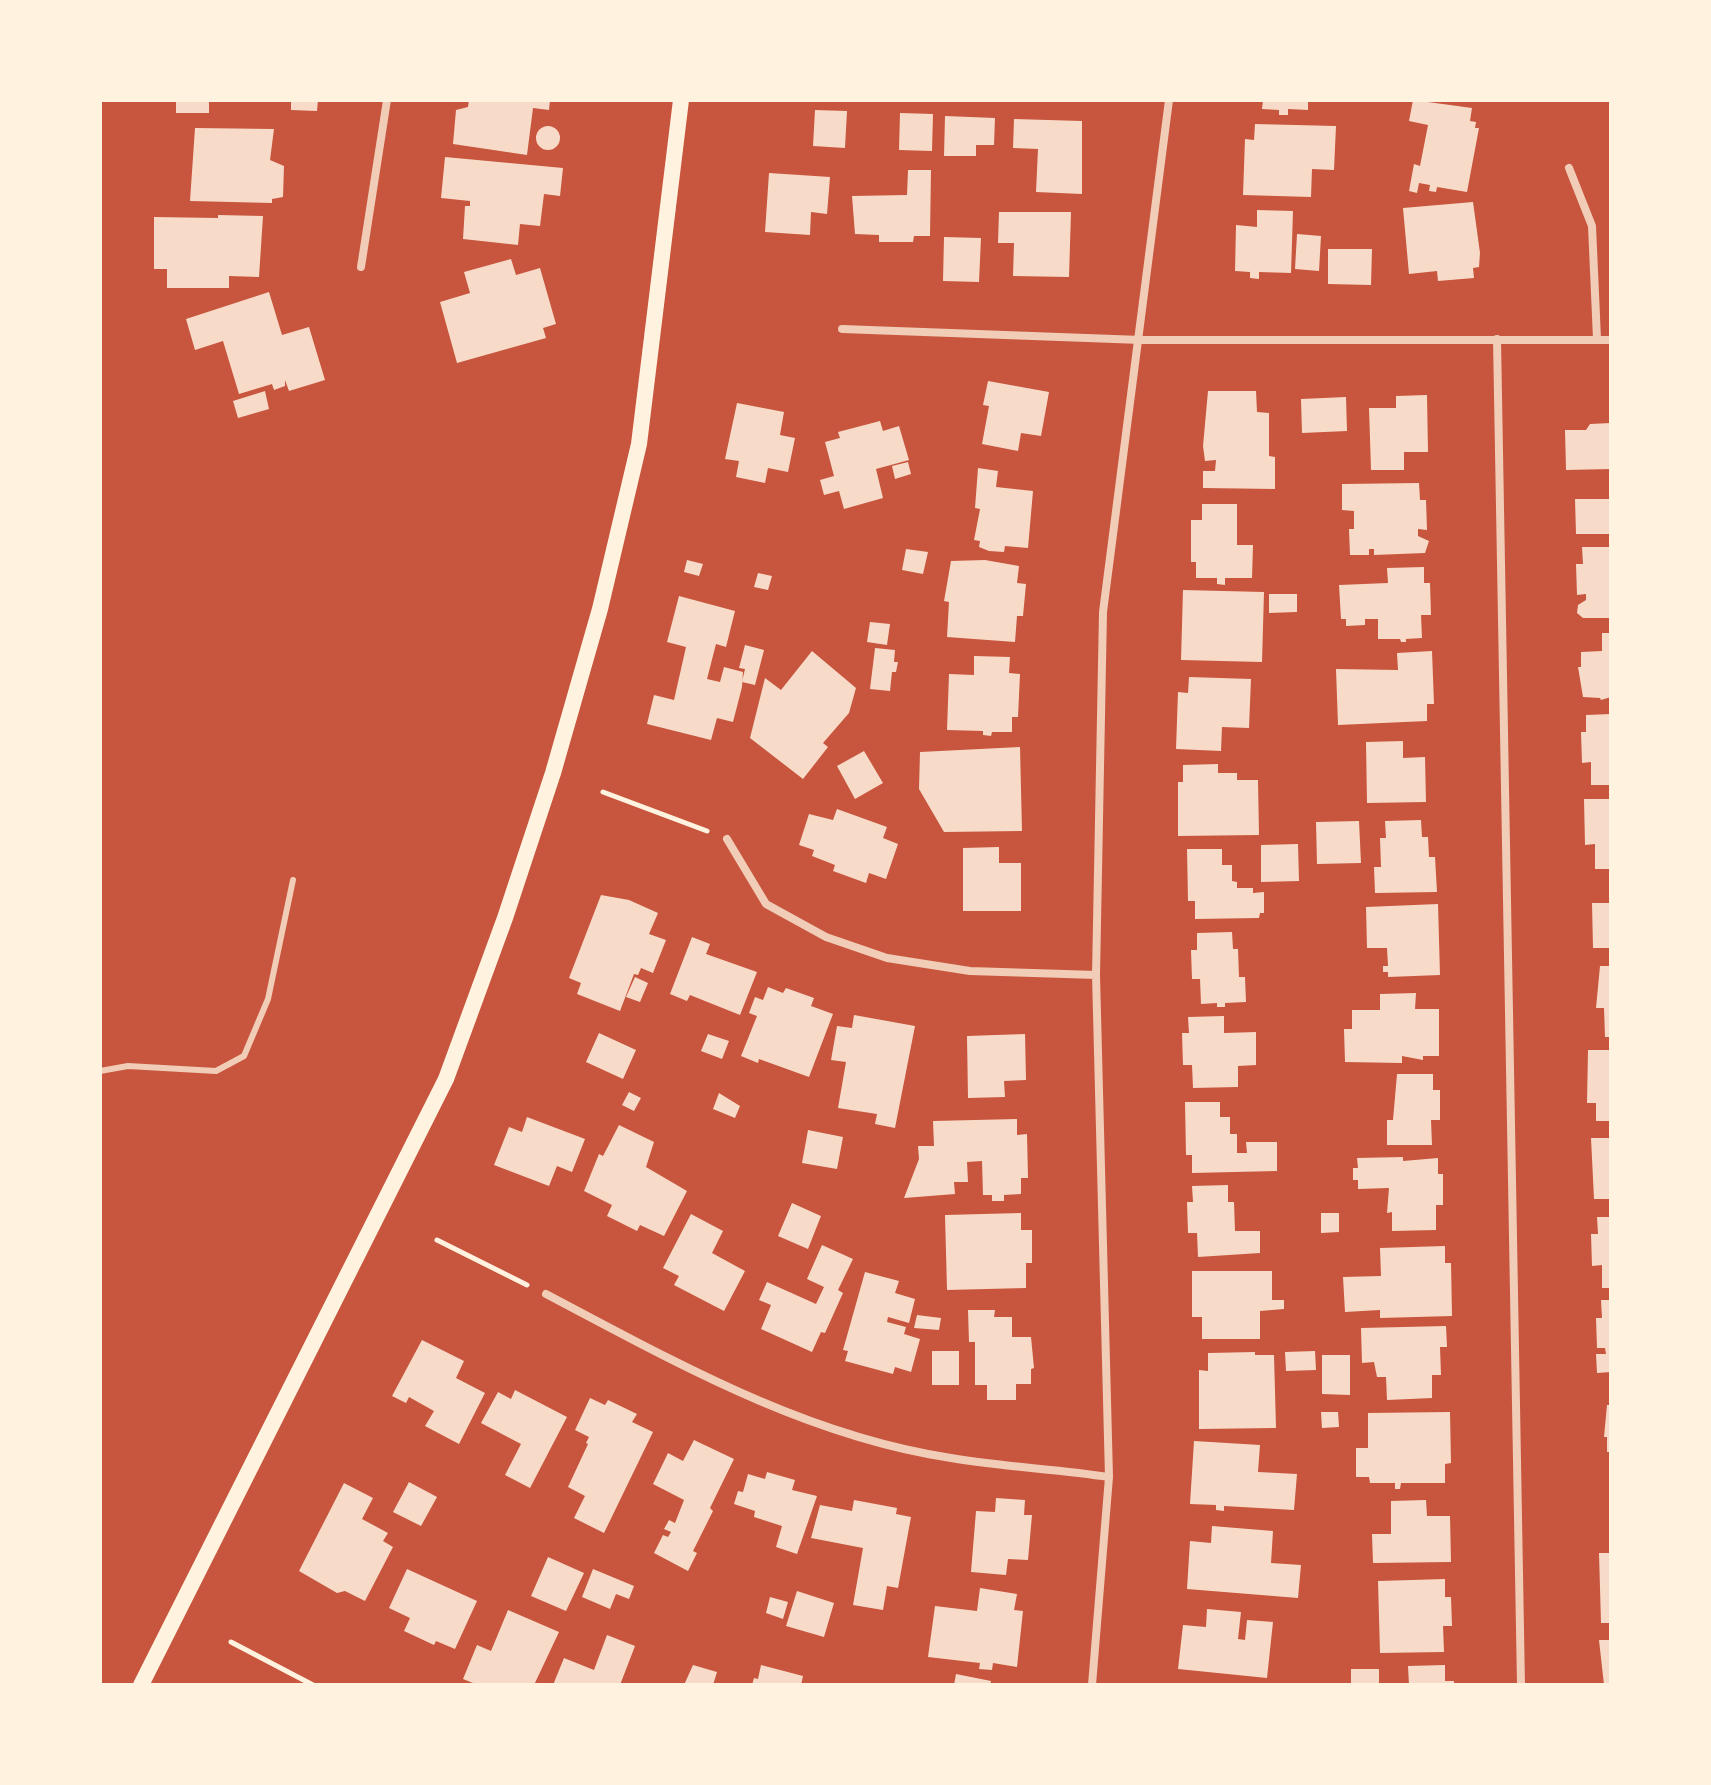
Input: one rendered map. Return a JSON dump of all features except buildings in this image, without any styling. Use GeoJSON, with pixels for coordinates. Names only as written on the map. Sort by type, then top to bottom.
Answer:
{"type":"FeatureCollection","features":[{"type":"Feature","properties":{"kind":"main road"},"geometry":{"type":"LineString","coordinates":[[141,1685],[446,1079],[510,903],[553,773],[596,624],[639,444],[681,100]]}},
{"type":"Feature","properties":{"kind":"street"},"geometry":{"type":"LineString","coordinates":[[361,267],[387,100]]}},
{"type":"Feature","properties":{"kind":"street"},"geometry":{"type":"LineString","coordinates":[[1092,1685],[1109,1477],[1096,975],[1103,612],[1141,340],[1169,100]]}},
{"type":"Feature","properties":{"kind":"street"},"geometry":{"type":"LineString","coordinates":[[1569,168],[1592,226],[1597,339]]}},
{"type":"Feature","properties":{"kind":"street"},"geometry":{"type":"LineString","coordinates":[[842,329],[1141,340],[1611,340]]}},
{"type":"Feature","properties":{"kind":"street"},"geometry":{"type":"LineString","coordinates":[[1497,339],[1521,1685]]}},
{"type":"Feature","properties":{"kind":"street"},"geometry":{"type":"LineString","coordinates":[[727,839],[766,904],[826,937],[887,958],[970,971],[1096,975]]}},
{"type":"Feature","properties":{"kind":"street"},"geometry":{"type":"LineString","coordinates":[[546,1294],[718,1385],[787,1412],[950,1458],[1109,1477]]}},
{"type":"Feature","properties":{"kind":"lane"},"geometry":{"type":"LineString","coordinates":[[100,1071],[128,1066],[216,1071],[244,1056],[268,999],[293,880]]}},
{"type":"Feature","properties":{"kind":"path"},"geometry":{"type":"LineString","coordinates":[[603,792],[727,839]]}},
{"type":"Feature","properties":{"kind":"path"},"geometry":{"type":"LineString","coordinates":[[437,1240],[546,1294]]}},
{"type":"Feature","properties":{"kind":"path"},"geometry":{"type":"LineString","coordinates":[[231,1642],[313,1685]]}}]}
